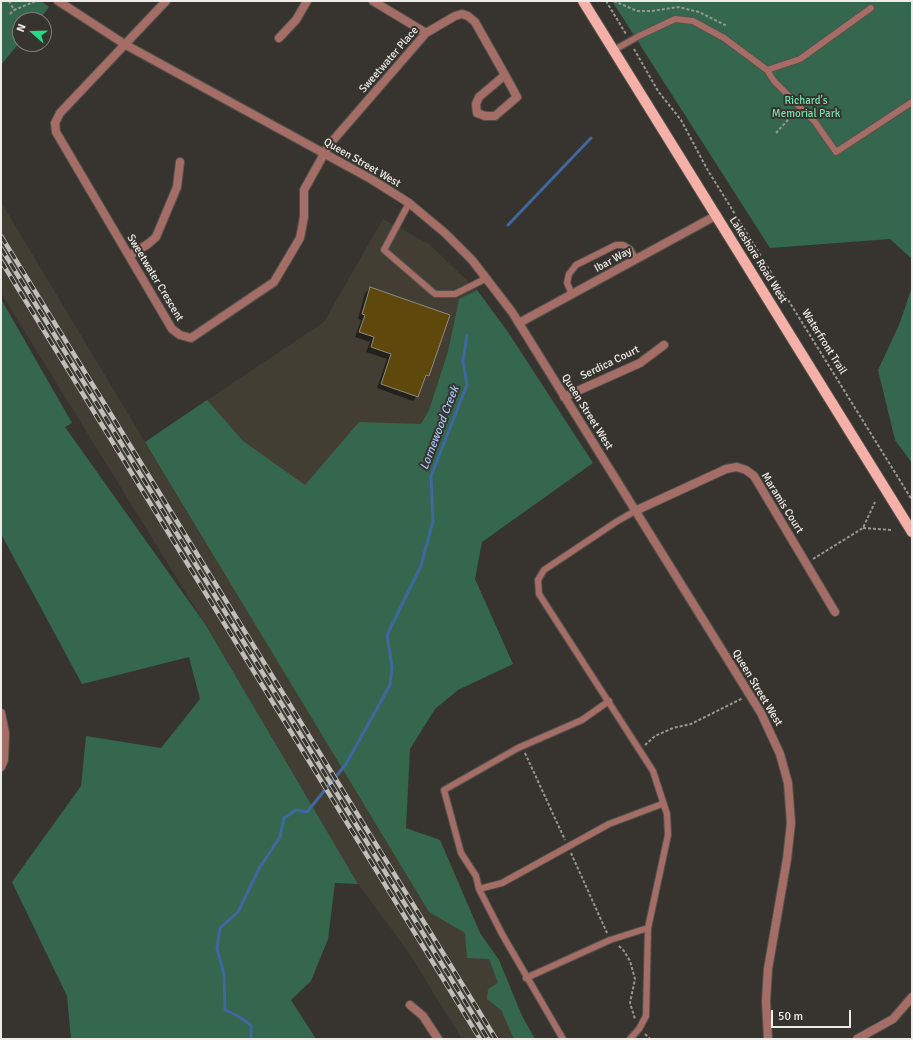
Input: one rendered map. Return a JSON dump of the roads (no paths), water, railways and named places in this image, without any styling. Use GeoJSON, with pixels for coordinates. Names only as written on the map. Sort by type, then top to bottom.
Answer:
{"type":"FeatureCollection","features":[{"type":"Feature","properties":{"kind":"main road","name":"Lakeshore Road West"},"geometry":{"type":"LineString","coordinates":[[583,1],[912,532]]}},
{"type":"Feature","properties":{"kind":"street","name":"Sweetwater Crescent"},"geometry":{"type":"LineString","coordinates":[[166,1],[60,113],[55,123],[56,132],[172,329],[180,335],[191,338],[274,282],[300,238],[304,217],[304,190],[325,153]]}},
{"type":"Feature","properties":{"kind":"street"},"geometry":{"type":"LineString","coordinates":[[279,38],[296,20],[307,1]]}},
{"type":"Feature","properties":{"kind":"street"},"geometry":{"type":"LineString","coordinates":[[373,1],[426,33]]}},
{"type":"Feature","properties":{"kind":"street","name":"Queen Street West"},"geometry":{"type":"LineString","coordinates":[[62,2],[126,45],[325,153],[409,203],[456,242],[487,278],[519,323],[750,695],[768,725],[780,754],[788,783],[791,810],[789,847],[768,969],[766,1000],[768,1039]]}},
{"type":"Feature","properties":{"kind":"street","name":"Sweetwater Place"},"geometry":{"type":"LineString","coordinates":[[325,153],[329,145],[426,33],[455,16],[462,14],[468,16],[475,22],[505,75],[517,97],[495,116],[485,116],[477,113],[476,104],[479,97],[505,75]]}},
{"type":"Feature","properties":{"kind":"street"},"geometry":{"type":"LineString","coordinates":[[129,256],[156,237],[177,187],[180,162]]}},
{"type":"Feature","properties":{"kind":"street","name":"Ibar Way"},"geometry":{"type":"LineString","coordinates":[[519,323],[716,215]]}},
{"type":"Feature","properties":{"kind":"street","name":"Serdica Court"},"geometry":{"type":"LineString","coordinates":[[564,397],[640,363],[664,344]]}},
{"type":"Feature","properties":{"kind":"street","name":"Maramis Court"},"geometry":{"type":"LineString","coordinates":[[635,511],[726,469],[737,467],[746,470],[754,476],[807,562],[835,612]]}},
{"type":"Feature","properties":{"kind":"street"},"geometry":{"type":"LineString","coordinates":[[1,712],[6,734],[4,760],[1,767]]}},
{"type":"Feature","properties":{"kind":"street"},"geometry":{"type":"LineString","coordinates":[[857,1039],[872,1036],[893,1019],[912,997]]}},
{"type":"Feature","properties":{"kind":"street"},"geometry":{"type":"LineString","coordinates":[[410,1005],[423,1016],[438,1039]]}},
{"type":"Feature","properties":{"kind":"lane"},"geometry":{"type":"LineString","coordinates":[[767,70],[800,59],[871,8]]}},
{"type":"Feature","properties":{"kind":"lane"},"geometry":{"type":"LineString","coordinates":[[614,50],[675,19],[693,21],[724,38],[767,70],[774,81],[815,122],[836,152],[912,102]]}},
{"type":"Feature","properties":{"kind":"lane"},"geometry":{"type":"LineString","coordinates":[[409,203],[384,250],[435,294],[455,294],[487,278]]}},
{"type":"Feature","properties":{"kind":"lane"},"geometry":{"type":"LineString","coordinates":[[572,294],[567,283],[570,274],[576,265],[616,245],[624,245],[630,249],[636,260]]}},
{"type":"Feature","properties":{"kind":"lane"},"geometry":{"type":"LineString","coordinates":[[630,1039],[639,1029],[646,1016],[648,928],[668,835],[667,814],[662,804],[653,771],[539,594],[538,580],[544,570],[635,511]]}},
{"type":"Feature","properties":{"kind":"lane"},"geometry":{"type":"LineString","coordinates":[[563,1039],[526,978],[479,889],[476,876],[461,853],[444,790],[522,747],[582,720],[609,702]]}},
{"type":"Feature","properties":{"kind":"lane"},"geometry":{"type":"LineString","coordinates":[[479,889],[502,883],[608,824],[662,804]]}},
{"type":"Feature","properties":{"kind":"lane"},"geometry":{"type":"LineString","coordinates":[[526,978],[610,940],[648,928]]}},
{"type":"Feature","properties":{"kind":"waterway","name":"Lornewood Creek"},"geometry":{"type":"LineString","coordinates":[[508,225],[591,138]]}},
{"type":"Feature","properties":{"kind":"waterway","name":"Lornewood Creek"},"geometry":{"type":"LineString","coordinates":[[251,1039],[251,1025],[238,1016],[225,1010],[224,974],[217,949],[220,928],[238,912],[260,867],[280,837],[284,818],[296,810],[307,812],[346,764],[390,685],[392,667],[387,635],[421,566],[433,521],[431,476],[467,385],[463,361],[467,335]]}},
{"type":"Feature","properties":{"kind":"railway"},"geometry":{"type":"LineString","coordinates":[[1,236],[496,1039]]}},
{"type":"Feature","properties":{"kind":"railway"},"geometry":{"type":"LineString","coordinates":[[1,248],[488,1039]]}},
{"type":"Feature","properties":{"kind":"railway"},"geometry":{"type":"LineString","coordinates":[[1,261],[480,1039]]}},
{"type":"Feature","properties":{"kind":"park label","name":"Richard's Memorial Park"},"geometry":{"type":"Point","coordinates":[806,107]}}]}
